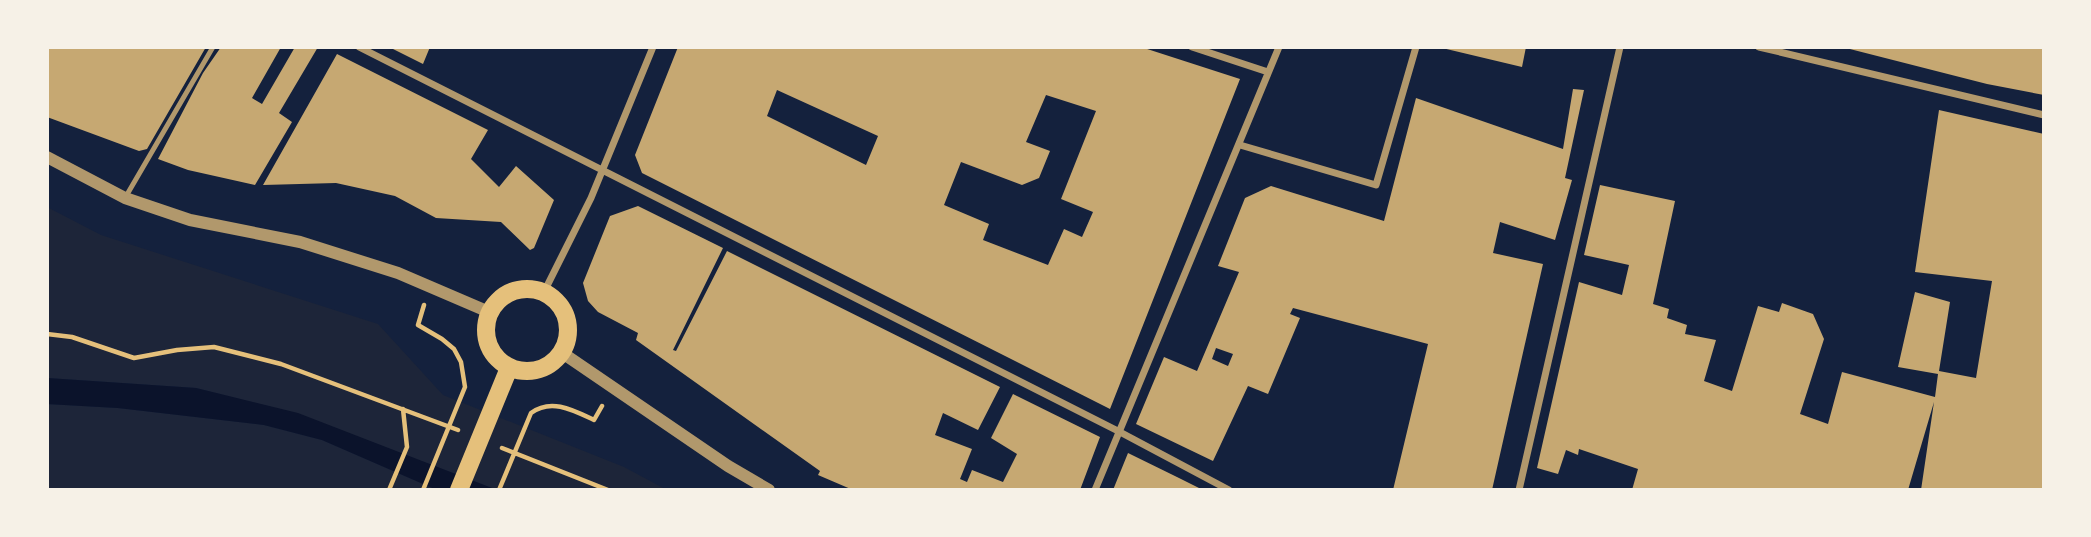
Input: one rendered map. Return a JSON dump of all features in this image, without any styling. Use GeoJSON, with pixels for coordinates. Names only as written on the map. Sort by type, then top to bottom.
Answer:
{"type":"FeatureCollection","features":[{"type":"Feature","properties":{"kind":"main road"},"geometry":{"type":"LineString","coordinates":[[528,289],[544,292],[562,307],[566,318],[566,342],[551,363],[538,369],[524,371],[509,368],[500,362],[488,344],[485,333],[489,312],[499,299],[513,291],[528,289]]}},
{"type":"Feature","properties":{"kind":"main road"},"geometry":{"type":"LineString","coordinates":[[459,490],[509,368]]}},
{"type":"Feature","properties":{"kind":"street"},"geometry":{"type":"LineString","coordinates":[[359,47],[1118,431],[1229,490]]}},
{"type":"Feature","properties":{"kind":"street"},"geometry":{"type":"LineString","coordinates":[[544,292],[591,198],[653,47]]}},
{"type":"Feature","properties":{"kind":"street"},"geometry":{"type":"LineString","coordinates":[[1192,47],[1268,72]]}},
{"type":"Feature","properties":{"kind":"street"},"geometry":{"type":"LineString","coordinates":[[1095,490],[1279,47]]}},
{"type":"Feature","properties":{"kind":"street"},"geometry":{"type":"LineString","coordinates":[[1240,145],[1376,185],[1416,47]]}},
{"type":"Feature","properties":{"kind":"street"},"geometry":{"type":"LineString","coordinates":[[1519,490],[1619,47]]}},
{"type":"Feature","properties":{"kind":"street"},"geometry":{"type":"LineString","coordinates":[[1759,47],[2044,115]]}},
{"type":"Feature","properties":{"kind":"street"},"geometry":{"type":"LineString","coordinates":[[47,157],[125,198],[190,220],[300,242],[398,273],[489,312]]}},
{"type":"Feature","properties":{"kind":"street"},"geometry":{"type":"LineString","coordinates":[[561,352],[728,466],[769,490]]}},
{"type":"Feature","properties":{"kind":"lane"},"geometry":{"type":"LineString","coordinates":[[125,198],[213,47]]}},
{"type":"Feature","properties":{"kind":"path"},"geometry":{"type":"LineString","coordinates":[[423,490],[465,387],[461,362],[454,349],[418,325],[430,287]]}},
{"type":"Feature","properties":{"kind":"path"},"geometry":{"type":"LineString","coordinates":[[47,334],[72,337],[134,358],[214,347],[281,364],[467,434]]}},
{"type":"Feature","properties":{"kind":"path"},"geometry":{"type":"LineString","coordinates":[[499,490],[531,414],[540,407],[553,406],[574,410],[594,420],[614,387]]}},
{"type":"Feature","properties":{"kind":"path"},"geometry":{"type":"LineString","coordinates":[[388,490],[407,447],[403,409]]}},
{"type":"Feature","properties":{"kind":"path"},"geometry":{"type":"LineString","coordinates":[[493,444],[608,490]]}},
{"type":"Feature","properties":{"kind":"shaded area"},"geometry":{"type":"Polygon","coordinates":[[[47,207],[101,235],[378,324],[443,395],[624,467],[667,490],[497,490],[298,414],[196,388],[47,378],[47,207]]]}},
{"type":"Feature","properties":{"kind":"shaded area"},"geometry":{"type":"Polygon","coordinates":[[[47,378],[196,388],[298,413],[497,490],[437,490],[322,440],[264,425],[118,408],[47,404],[47,378]]]}},
{"type":"Feature","properties":{"kind":"shaded area"},"geometry":{"type":"Polygon","coordinates":[[[47,404],[118,408],[264,425],[322,440],[437,490],[47,490],[47,404]]]}},
{"type":"Feature","properties":{"kind":"building"},"geometry":{"type":"Polygon","coordinates":[[[47,47],[206,47],[147,149],[139,151],[47,117],[47,47]]]}},
{"type":"Feature","properties":{"kind":"building"},"geometry":{"type":"Polygon","coordinates":[[[221,47],[281,47],[252,98],[262,104],[295,47],[318,47],[279,113],[292,122],[255,185],[188,170],[158,159],[203,73],[221,47]]]}},
{"type":"Feature","properties":{"kind":"building"},"geometry":{"type":"Polygon","coordinates":[[[389,47],[430,47],[423,64],[389,47]]]}},
{"type":"Feature","properties":{"kind":"building"},"geometry":{"type":"Polygon","coordinates":[[[678,47],[1141,47],[1240,79],[1110,409],[642,173],[635,155],[678,47]],[[777,90],[767,116],[866,165],[878,136],[777,90]],[[1046,95],[1026,142],[1050,151],[1039,178],[1022,185],[961,162],[944,205],[989,224],[983,240],[1048,265],[1064,229],[1082,237],[1093,212],[1061,199],[1096,111],[1046,95]]]}},
{"type":"Feature","properties":{"kind":"building"},"geometry":{"type":"Polygon","coordinates":[[[1438,47],[1526,47],[1522,67],[1438,47]]]}},
{"type":"Feature","properties":{"kind":"building"},"geometry":{"type":"Polygon","coordinates":[[[1842,47],[2044,47],[2044,95],[1987,84],[1842,47]]]}},
{"type":"Feature","properties":{"kind":"building"},"geometry":{"type":"Polygon","coordinates":[[[337,54],[488,130],[471,159],[499,187],[516,166],[554,200],[534,248],[530,250],[501,222],[436,218],[395,196],[336,183],[263,185],[337,54]]]}},
{"type":"Feature","properties":{"kind":"building"},"geometry":{"type":"Polygon","coordinates":[[[1573,89],[1584,90],[1565,178],[1572,180],[1555,240],[1500,222],[1493,253],[1543,264],[1492,490],[1393,490],[1428,344],[1293,308],[1290,314],[1300,318],[1268,394],[1248,386],[1213,461],[1136,424],[1164,357],[1197,371],[1239,272],[1218,266],[1245,198],[1271,186],[1384,221],[1416,98],[1563,149],[1573,89]],[[1216,348],[1212,359],[1228,366],[1233,354],[1216,348]]]}},
{"type":"Feature","properties":{"kind":"building"},"geometry":{"type":"Polygon","coordinates":[[[1939,110],[2044,134],[2043,490],[1921,490],[1934,402],[1908,490],[1632,490],[1638,469],[1579,449],[1578,455],[1566,450],[1558,474],[1537,468],[1579,282],[1622,295],[1629,265],[1584,255],[1600,185],[1675,201],[1653,304],[1669,309],[1667,318],[1687,325],[1685,334],[1716,340],[1704,381],[1732,391],[1758,306],[1779,312],[1782,303],[1813,314],[1824,339],[1800,414],[1828,424],[1842,372],[1935,397],[1938,374],[1898,367],[1915,292],[1950,302],[1939,371],[1976,378],[1992,281],[1915,272],[1939,110]]]}},
{"type":"Feature","properties":{"kind":"building"},"geometry":{"type":"Polygon","coordinates":[[[638,206],[723,248],[673,350],[676,351],[727,251],[1000,387],[978,430],[943,413],[935,435],[972,449],[960,479],[967,482],[972,470],[1003,482],[1017,454],[991,438],[1013,394],[1100,437],[1080,490],[853,490],[818,475],[820,471],[636,340],[638,333],[598,312],[588,301],[583,283],[610,216],[638,206]]]}},
{"type":"Feature","properties":{"kind":"building"},"geometry":{"type":"Polygon","coordinates":[[[1128,453],[1179,478],[1203,490],[1113,490],[1128,453]]]}}]}
